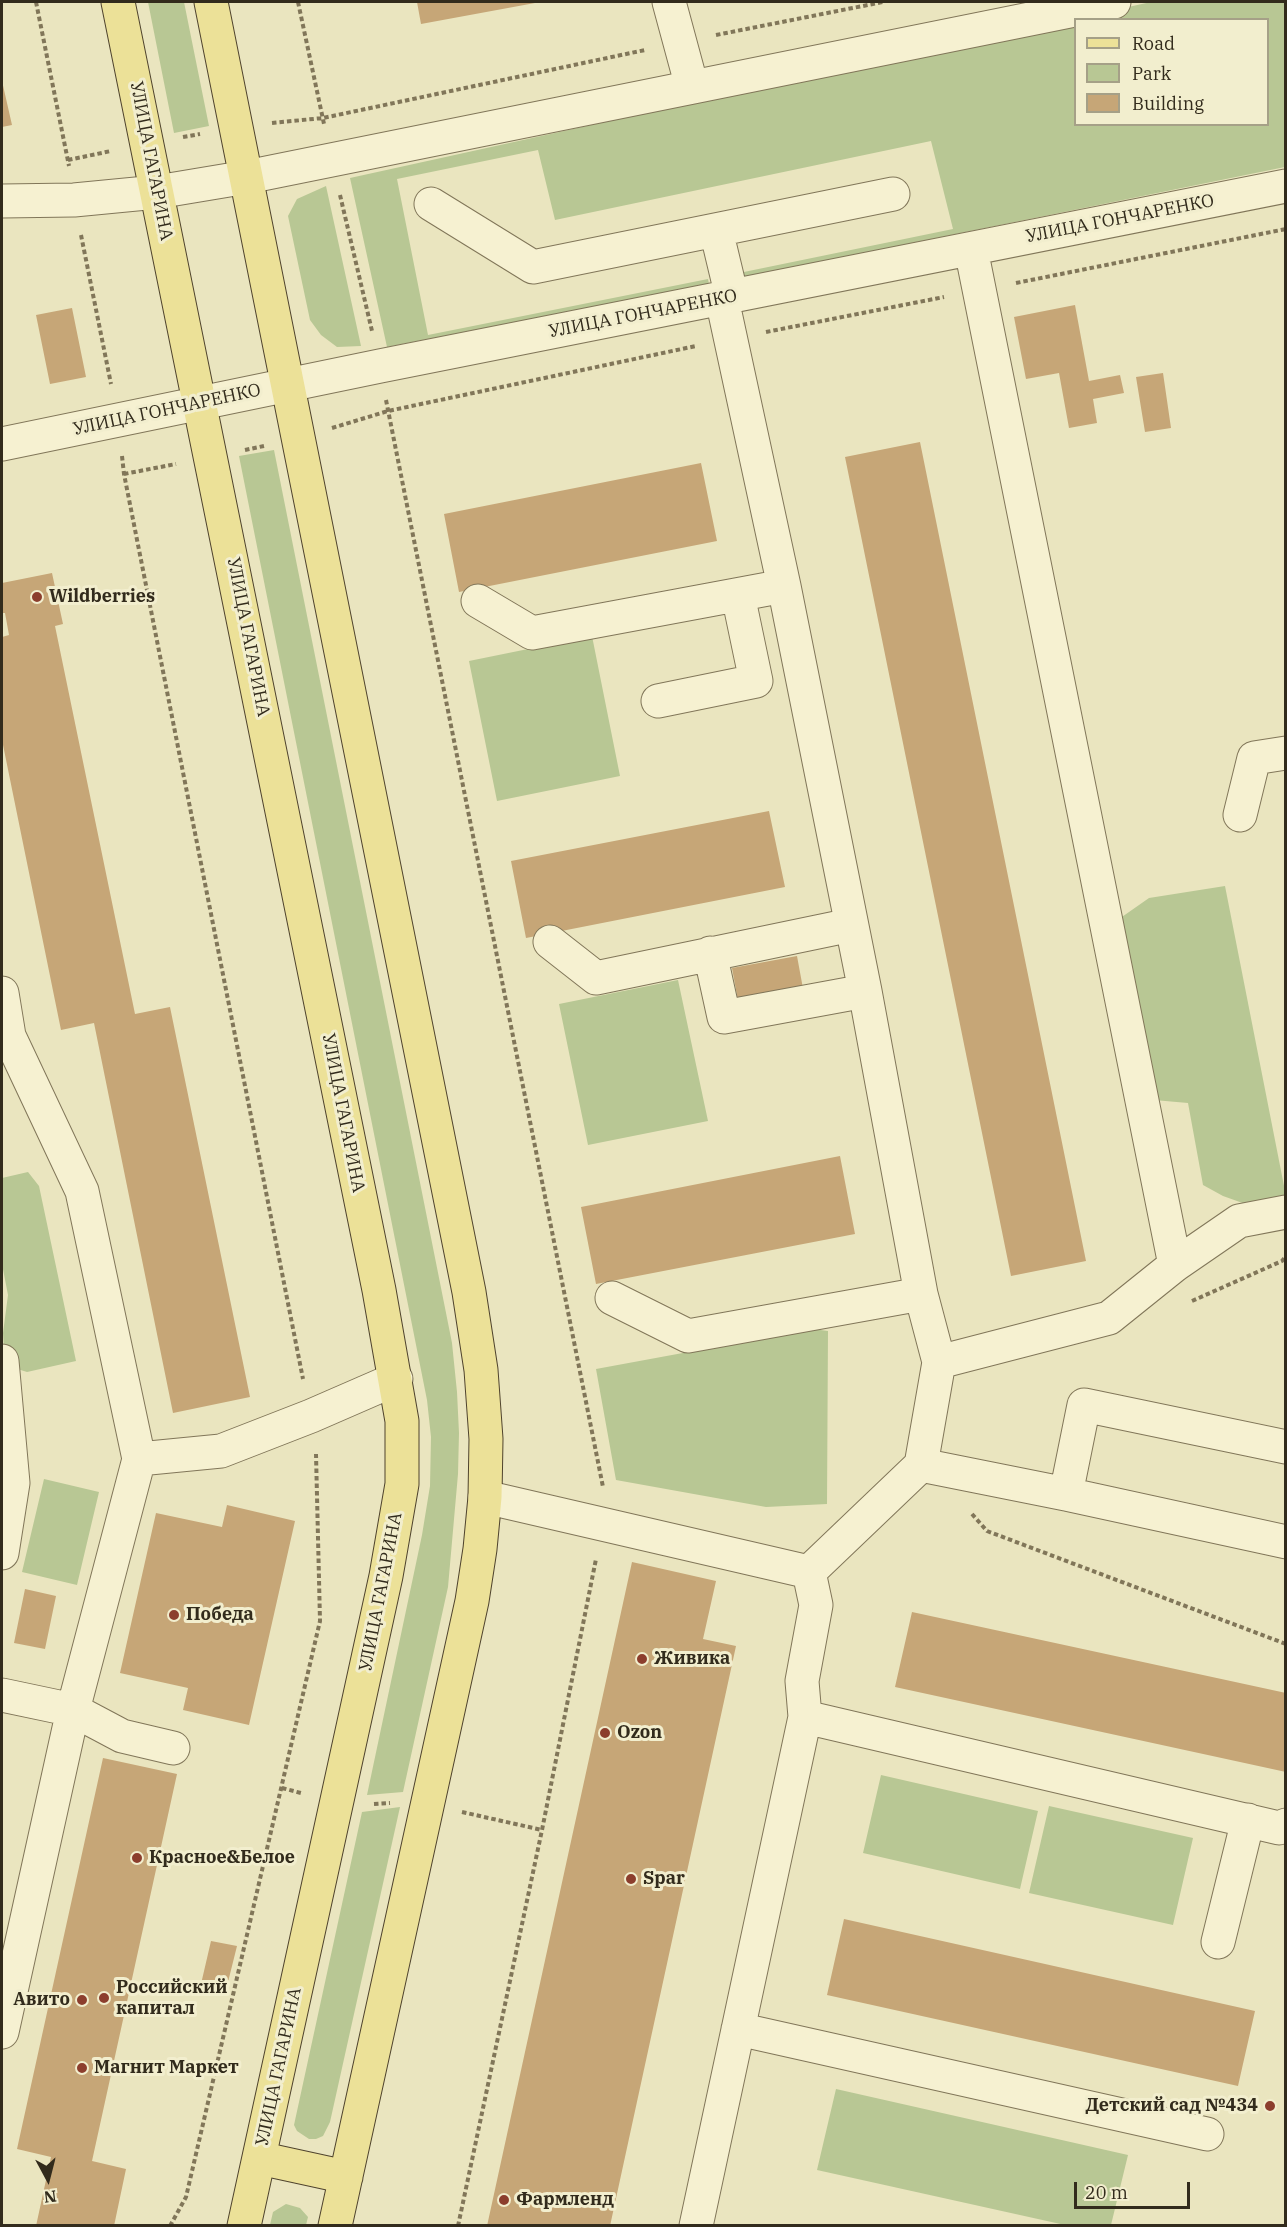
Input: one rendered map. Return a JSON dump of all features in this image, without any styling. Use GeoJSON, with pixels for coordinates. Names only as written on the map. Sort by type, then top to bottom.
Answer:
{"type":"FeatureCollection","features":[{"type":"Feature","properties":{"kind":"main road","name":"УЛИЦА ГАГАРИНА"},"geometry":{"type":"LineString","coordinates":[[118,2],[212,456],[396,1379],[402,1421],[402,1484],[396,1522],[244,2226]]}},
{"type":"Feature","properties":{"kind":"main road"},"geometry":{"type":"LineString","coordinates":[[212,2],[476,1327],[486,1439],[485,1497],[472,1601],[335,2226]]}},
{"type":"Feature","properties":{"kind":"main road"},"geometry":{"type":"LineString","coordinates":[[259,2158],[346,2177]]}},
{"type":"Feature","properties":{"kind":"street"},"geometry":{"type":"LineString","coordinates":[[669,2],[692,87]]}},
{"type":"Feature","properties":{"kind":"street"},"geometry":{"type":"LineString","coordinates":[[2,201],[74,200],[157,192],[247,177],[1114,2]]}},
{"type":"Feature","properties":{"kind":"street","name":"УЛИЦА ГОНЧАРЕНКО"},"geometry":{"type":"LineString","coordinates":[[2,444],[380,366],[1286,186]]}},
{"type":"Feature","properties":{"kind":"street"},"geometry":{"type":"LineString","coordinates":[[431,204],[533,267],[893,194]]}},
{"type":"Feature","properties":{"kind":"street"},"geometry":{"type":"LineString","coordinates":[[716,230],[727,298],[730,339],[784,586],[865,991],[921,1294],[939,1362],[921,1465],[809,1572]]}},
{"type":"Feature","properties":{"kind":"street"},"geometry":{"type":"LineString","coordinates":[[971,249],[1175,1265]]}},
{"type":"Feature","properties":{"kind":"street"},"geometry":{"type":"LineString","coordinates":[[478,601],[532,633],[784,586]]}},
{"type":"Feature","properties":{"kind":"street"},"geometry":{"type":"LineString","coordinates":[[658,701],[756,681],[738,595]]}},
{"type":"Feature","properties":{"kind":"street"},"geometry":{"type":"LineString","coordinates":[[1240,815],[1254,758],[1286,753]]}},
{"type":"Feature","properties":{"kind":"street"},"geometry":{"type":"LineString","coordinates":[[550,942],[596,978],[851,926]]}},
{"type":"Feature","properties":{"kind":"street"},"geometry":{"type":"LineString","coordinates":[[710,953],[724,1017],[865,991]]}},
{"type":"Feature","properties":{"kind":"street"},"geometry":{"type":"LineString","coordinates":[[2,993],[9,1036],[82,1191],[139,1459],[74,1710],[2,2032]]}},
{"type":"Feature","properties":{"kind":"street"},"geometry":{"type":"LineString","coordinates":[[939,1362],[1109,1318],[1175,1265],[1239,1221],[1286,1212]]}},
{"type":"Feature","properties":{"kind":"street"},"geometry":{"type":"LineString","coordinates":[[612,1298],[688,1336],[921,1294]]}},
{"type":"Feature","properties":{"kind":"street"},"geometry":{"type":"LineString","coordinates":[[2,1361],[13,1483],[2,1553]]}},
{"type":"Feature","properties":{"kind":"street"},"geometry":{"type":"LineString","coordinates":[[139,1459],[221,1451],[396,1379]]}},
{"type":"Feature","properties":{"kind":"street"},"geometry":{"type":"LineString","coordinates":[[1066,1494],[1084,1405],[1286,1447]]}},
{"type":"Feature","properties":{"kind":"street"},"geometry":{"type":"LineString","coordinates":[[921,1465],[1286,1542]]}},
{"type":"Feature","properties":{"kind":"street"},"geometry":{"type":"LineString","coordinates":[[485,1497],[809,1572]]}},
{"type":"Feature","properties":{"kind":"street"},"geometry":{"type":"LineString","coordinates":[[696,2226],[805,1717],[802,1681],[816,1605],[809,1572]]}},
{"type":"Feature","properties":{"kind":"street"},"geometry":{"type":"LineString","coordinates":[[2,1695],[74,1710],[122,1736],[173,1748]]}},
{"type":"Feature","properties":{"kind":"street"},"geometry":{"type":"LineString","coordinates":[[805,1717],[1279,1828],[1286,1826]]}},
{"type":"Feature","properties":{"kind":"street"},"geometry":{"type":"LineString","coordinates":[[1218,1942],[1248,1820]]}},
{"type":"Feature","properties":{"kind":"street"},"geometry":{"type":"LineString","coordinates":[[738,2029],[1207,2134]]}},
{"type":"Feature","properties":{"kind":"path"},"geometry":{"type":"LineString","coordinates":[[36,2],[118,420],[124,474],[317,1461],[320,1621],[186,2196],[170,2226]]}},
{"type":"Feature","properties":{"kind":"path"},"geometry":{"type":"LineString","coordinates":[[297,2],[380,366],[607,1504],[542,1830],[458,2226]]}},
{"type":"Feature","properties":{"kind":"path"},"geometry":{"type":"LineString","coordinates":[[68,160],[237,128],[323,118],[680,42],[883,2]]}},
{"type":"Feature","properties":{"kind":"path"},"geometry":{"type":"LineString","coordinates":[[124,474],[299,438],[388,411],[730,339],[1286,229]]}},
{"type":"Feature","properties":{"kind":"path"},"geometry":{"type":"LineString","coordinates":[[1184,1305],[1282,1262],[1286,1256]]}},
{"type":"Feature","properties":{"kind":"path"},"geometry":{"type":"LineString","coordinates":[[972,1513],[987,1531],[1286,1644]]}},
{"type":"Feature","properties":{"kind":"green space"},"geometry":{"type":"Polygon","coordinates":[[[148,2],[184,2],[209,126],[174,133],[148,2]]]}},
{"type":"Feature","properties":{"kind":"green space"},"geometry":{"type":"Polygon","coordinates":[[[1151,2],[1285,2],[1285,167],[740,278],[739,273],[953,229],[931,141],[555,220],[538,150],[397,179],[428,335],[708,279],[709,284],[387,347],[350,178],[1074,19],[1074,126],[1269,126],[1269,18],[1078,18],[1151,2]]]}},
{"type":"Feature","properties":{"kind":"green space"},"geometry":{"type":"Polygon","coordinates":[[[326,186],[361,346],[337,347],[321,335],[310,320],[288,216],[297,199],[326,186]]]}},
{"type":"Feature","properties":{"kind":"green space"},"geometry":{"type":"Polygon","coordinates":[[[274,450],[452,1343],[457,1392],[458,1474],[448,1587],[403,1792],[367,1795],[422,1535],[430,1486],[431,1437],[427,1400],[239,456],[274,450]]]}},
{"type":"Feature","properties":{"kind":"green space"},"geometry":{"type":"Polygon","coordinates":[[[592,636],[620,776],[497,801],[469,661],[592,636]]]}},
{"type":"Feature","properties":{"kind":"green space"},"geometry":{"type":"Polygon","coordinates":[[[1225,886],[1285,1191],[1285,1199],[1251,1206],[1223,1196],[1203,1185],[1188,1103],[1154,1100],[1119,919],[1149,898],[1225,886]]]}},
{"type":"Feature","properties":{"kind":"green space"},"geometry":{"type":"Polygon","coordinates":[[[678,980],[708,1121],[588,1145],[559,1004],[678,980]]]}},
{"type":"Feature","properties":{"kind":"green space"},"geometry":{"type":"Polygon","coordinates":[[[28,1172],[39,1186],[76,1361],[27,1372],[5,1365],[3,1333],[8,1295],[2,1264],[2,1178],[28,1172]]]}},
{"type":"Feature","properties":{"kind":"green space"},"geometry":{"type":"Polygon","coordinates":[[[813,1329],[828,1331],[827,1504],[766,1507],[616,1480],[596,1369],[813,1329]]]}},
{"type":"Feature","properties":{"kind":"green space"},"geometry":{"type":"Polygon","coordinates":[[[44,1479],[99,1492],[77,1585],[22,1572],[44,1479]]]}},
{"type":"Feature","properties":{"kind":"green space"},"geometry":{"type":"Polygon","coordinates":[[[881,1775],[1038,1811],[1020,1889],[863,1853],[881,1775]]]}},
{"type":"Feature","properties":{"kind":"green space"},"geometry":{"type":"Polygon","coordinates":[[[1049,1806],[1193,1838],[1173,1925],[1029,1893],[1049,1806]]]}},
{"type":"Feature","properties":{"kind":"green space"},"geometry":{"type":"Polygon","coordinates":[[[400,1807],[330,2122],[323,2136],[309,2139],[297,2131],[294,2125],[362,1812],[400,1807]]]}},
{"type":"Feature","properties":{"kind":"green space"},"geometry":{"type":"Polygon","coordinates":[[[836,2089],[1128,2155],[1111,2225],[1065,2225],[817,2170],[836,2089]]]}},
{"type":"Feature","properties":{"kind":"green space"},"geometry":{"type":"Polygon","coordinates":[[[286,2204],[300,2208],[308,2217],[306,2225],[270,2225],[273,2212],[286,2204]]]}},
{"type":"Feature","properties":{"kind":"building"},"geometry":{"type":"Polygon","coordinates":[[[417,2],[535,2],[535,3],[421,24],[417,2]]]}},
{"type":"Feature","properties":{"kind":"building"},"geometry":{"type":"Polygon","coordinates":[[[2,81],[12,125],[2,127],[2,81]]]}},
{"type":"Feature","properties":{"kind":"building"},"geometry":{"type":"Polygon","coordinates":[[[1075,305],[1089,381],[1120,375],[1124,393],[1093,399],[1097,423],[1069,428],[1059,373],[1026,379],[1014,317],[1075,305]]]}},
{"type":"Feature","properties":{"kind":"building"},"geometry":{"type":"Polygon","coordinates":[[[72,308],[86,377],[50,384],[36,315],[72,308]]]}},
{"type":"Feature","properties":{"kind":"building"},"geometry":{"type":"Polygon","coordinates":[[[1163,373],[1171,428],[1145,432],[1136,377],[1163,373]]]}},
{"type":"Feature","properties":{"kind":"building"},"geometry":{"type":"Polygon","coordinates":[[[920,442],[1086,1261],[1011,1276],[845,457],[920,442]]]}},
{"type":"Feature","properties":{"kind":"building"},"geometry":{"type":"Polygon","coordinates":[[[701,463],[717,541],[459,592],[444,514],[701,463]]]}},
{"type":"Feature","properties":{"kind":"building"},"geometry":{"type":"Polygon","coordinates":[[[52,573],[63,624],[55,626],[135,1014],[170,1007],[250,1397],[173,1413],[94,1023],[61,1030],[2,740],[2,637],[9,635],[5,613],[2,613],[2,583],[52,573]]]}},
{"type":"Feature","properties":{"kind":"building"},"geometry":{"type":"Polygon","coordinates":[[[769,811],[785,887],[526,938],[511,861],[769,811]]]}},
{"type":"Feature","properties":{"kind":"building"},"geometry":{"type":"Polygon","coordinates":[[[797,956],[804,994],[739,1006],[732,968],[797,956]]]}},
{"type":"Feature","properties":{"kind":"building"},"geometry":{"type":"Polygon","coordinates":[[[840,1156],[855,1234],[596,1284],[581,1207],[840,1156]]]}},
{"type":"Feature","properties":{"kind":"building"},"geometry":{"type":"Polygon","coordinates":[[[227,1505],[295,1521],[249,1725],[183,1710],[188,1688],[120,1673],[156,1513],[222,1527],[227,1505]]]}},
{"type":"Feature","properties":{"kind":"building"},"geometry":{"type":"Polygon","coordinates":[[[632,1562],[716,1581],[703,1639],[736,1646],[610,2226],[487,2226],[632,1562]]]}},
{"type":"Feature","properties":{"kind":"building"},"geometry":{"type":"Polygon","coordinates":[[[25,1589],[56,1596],[45,1649],[14,1643],[25,1589]]]}},
{"type":"Feature","properties":{"kind":"building"},"geometry":{"type":"Polygon","coordinates":[[[912,1612],[1286,1693],[1286,1772],[895,1687],[912,1612]]]}},
{"type":"Feature","properties":{"kind":"building"},"geometry":{"type":"Polygon","coordinates":[[[103,1758],[177,1774],[92,2161],[126,2169],[114,2226],[36,2226],[51,2157],[17,2149],[103,1758]]]}},
{"type":"Feature","properties":{"kind":"building"},"geometry":{"type":"Polygon","coordinates":[[[844,1919],[1255,2011],[1238,2086],[827,1995],[844,1919]]]}},
{"type":"Feature","properties":{"kind":"building"},"geometry":{"type":"Polygon","coordinates":[[[211,1941],[237,1946],[226,1990],[201,1984],[211,1941]]]}},
{"type":"Feature","properties":{"kind":"place","name":"Wildberries"},"geometry":{"type":"Point","coordinates":[37,597]}},
{"type":"Feature","properties":{"kind":"place","name":"Победа"},"geometry":{"type":"Point","coordinates":[174,1615]}},
{"type":"Feature","properties":{"kind":"place","name":"Живика"},"geometry":{"type":"Point","coordinates":[642,1659]}},
{"type":"Feature","properties":{"kind":"place","name":"Ozon"},"geometry":{"type":"Point","coordinates":[605,1733]}},
{"type":"Feature","properties":{"kind":"place","name":"Красное&Белое"},"geometry":{"type":"Point","coordinates":[137,1858]}},
{"type":"Feature","properties":{"kind":"place","name":"Spar"},"geometry":{"type":"Point","coordinates":[631,1879]}},
{"type":"Feature","properties":{"kind":"place","name":"Российский капитал"},"geometry":{"type":"Point","coordinates":[104,1998]}},
{"type":"Feature","properties":{"kind":"place","name":"Авито"},"geometry":{"type":"Point","coordinates":[82,2000]}},
{"type":"Feature","properties":{"kind":"place","name":"Магнит Маркет"},"geometry":{"type":"Point","coordinates":[82,2068]}},
{"type":"Feature","properties":{"kind":"place","name":"Детский сад №434"},"geometry":{"type":"Point","coordinates":[1270,2106]}},
{"type":"Feature","properties":{"kind":"place","name":"Фармленд"},"geometry":{"type":"Point","coordinates":[504,2200]}}]}
